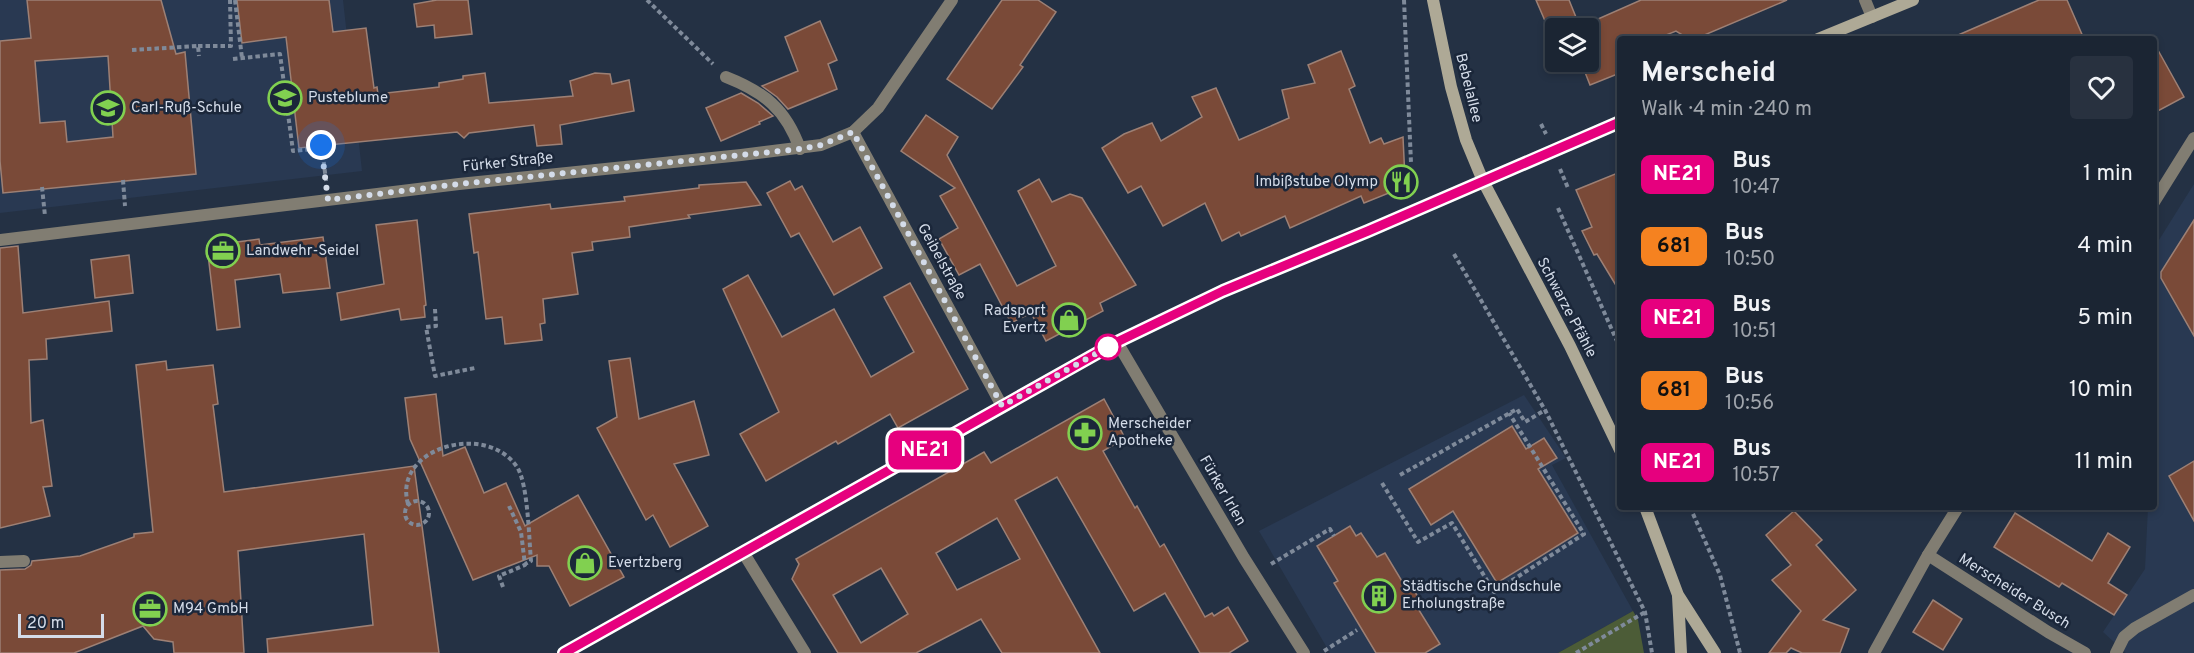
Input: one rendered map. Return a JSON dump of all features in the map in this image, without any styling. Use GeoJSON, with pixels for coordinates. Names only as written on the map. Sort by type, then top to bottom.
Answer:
{"type":"FeatureCollection","features":[{"type":"Feature","properties":{"kind":"main road","name":"Bebelallee"},"geometry":{"type":"LineString","coordinates":[[1433,0],[1454,97],[1466,140],[1483,181]]}},
{"type":"Feature","properties":{"kind":"main road"},"geometry":{"type":"LineString","coordinates":[[1825,36],[1913,0]]}},
{"type":"Feature","properties":{"kind":"main road"},"geometry":{"type":"LineString","coordinates":[[564,653],[1117,342],[1223,291],[1617,123]]}},
{"type":"Feature","properties":{"kind":"main road","name":"Schwarze Pfähle"},"geometry":{"type":"LineString","coordinates":[[1483,181],[1570,345],[1617,444]]}},
{"type":"Feature","properties":{"kind":"main road"},"geometry":{"type":"LineString","coordinates":[[1645,510],[1678,595],[1715,653]]}},
{"type":"Feature","properties":{"kind":"main road"},"geometry":{"type":"LineString","coordinates":[[1678,595],[1681,653]]}},
{"type":"Feature","properties":{"kind":"street","name":"Fürker Straße"},"geometry":{"type":"LineString","coordinates":[[0,240],[470,182],[821,145],[853,132],[879,108],[952,0]]}},
{"type":"Feature","properties":{"kind":"street"},"geometry":{"type":"LineString","coordinates":[[1865,0],[1872,16]]}},
{"type":"Feature","properties":{"kind":"street"},"geometry":{"type":"LineString","coordinates":[[726,77],[771,100],[786,118],[800,149]]}},
{"type":"Feature","properties":{"kind":"street","name":"Geibelstraße"},"geometry":{"type":"LineString","coordinates":[[853,132],[1002,406]]}},
{"type":"Feature","properties":{"kind":"street"},"geometry":{"type":"LineString","coordinates":[[2157,197],[2194,138]]}},
{"type":"Feature","properties":{"kind":"street","name":"Fürker Irlen"},"geometry":{"type":"LineString","coordinates":[[1117,342],[1304,653]]}},
{"type":"Feature","properties":{"kind":"street"},"geometry":{"type":"LineString","coordinates":[[1874,653],[1928,555],[1956,510]]}},
{"type":"Feature","properties":{"kind":"street"},"geometry":{"type":"LineString","coordinates":[[743,552],[805,653]]}},
{"type":"Feature","properties":{"kind":"street","name":"Merscheider Busch"},"geometry":{"type":"LineString","coordinates":[[1928,555],[2085,653]]}},
{"type":"Feature","properties":{"kind":"street"},"geometry":{"type":"LineString","coordinates":[[0,562],[24,561]]}},
{"type":"Feature","properties":{"kind":"street"},"geometry":{"type":"LineString","coordinates":[[2116,653],[2124,637],[2135,628],[2194,595]]}},
{"type":"Feature","properties":{"kind":"path"},"geometry":{"type":"LineString","coordinates":[[132,50],[231,46],[230,0]]}},
{"type":"Feature","properties":{"kind":"path"},"geometry":{"type":"LineString","coordinates":[[235,0],[242,58]]}},
{"type":"Feature","properties":{"kind":"path"},"geometry":{"type":"LineString","coordinates":[[647,0],[726,77]]}},
{"type":"Feature","properties":{"kind":"path"},"geometry":{"type":"LineString","coordinates":[[1404,0],[1411,163]]}},
{"type":"Feature","properties":{"kind":"path"},"geometry":{"type":"LineString","coordinates":[[198,46],[199,56]]}},
{"type":"Feature","properties":{"kind":"path"},"geometry":{"type":"LineString","coordinates":[[233,59],[280,54],[293,151],[322,147],[328,200]]}},
{"type":"Feature","properties":{"kind":"path"},"geometry":{"type":"LineString","coordinates":[[42,187],[47,235]]}},
{"type":"Feature","properties":{"kind":"path"},"geometry":{"type":"LineString","coordinates":[[1558,208],[1617,341]]}},
{"type":"Feature","properties":{"kind":"path"},"geometry":{"type":"LineString","coordinates":[[1454,254],[1545,410],[1645,612],[1652,653]]}},
{"type":"Feature","properties":{"kind":"path"},"geometry":{"type":"LineString","coordinates":[[435,309],[436,326],[426,327],[435,376],[475,368]]}},
{"type":"Feature","properties":{"kind":"path"},"geometry":{"type":"LineString","coordinates":[[1400,475],[1517,409],[1526,422],[1545,410]]}},
{"type":"Feature","properties":{"kind":"path"},"geometry":{"type":"LineString","coordinates":[[1382,483],[1418,542],[1452,523],[1494,592],[1584,534],[1509,414]]}},
{"type":"Feature","properties":{"kind":"path"},"geometry":{"type":"LineString","coordinates":[[408,504],[415,500],[423,501],[429,507],[427,520],[421,524],[409,522],[405,516],[408,504],[405,494],[409,479],[419,463],[430,454],[460,443],[477,443],[504,453],[517,467],[523,478],[531,561],[499,576],[503,587]]}},
{"type":"Feature","properties":{"kind":"path"},"geometry":{"type":"LineString","coordinates":[[509,506],[521,532],[525,564]]}},
{"type":"Feature","properties":{"kind":"path"},"geometry":{"type":"LineString","coordinates":[[1691,510],[1720,575],[1740,653]]}},
{"type":"Feature","properties":{"kind":"path"},"geometry":{"type":"LineString","coordinates":[[1254,573],[1330,529],[1334,536]]}},
{"type":"Feature","properties":{"kind":"path"},"geometry":{"type":"LineString","coordinates":[[1576,653],[1645,612]]}},
{"type":"Feature","properties":{"kind":"path"},"geometry":{"type":"LineString","coordinates":[[1320,653],[1357,630]]}},
{"type":"Feature","properties":{"kind":"shaded area","name":"Carl-Ruß-Schule"},"geometry":{"type":"Polygon","coordinates":[[[0,0],[343,0],[362,171],[0,213],[0,0]]]}},
{"type":"Feature","properties":{"kind":"shaded area"},"geometry":{"type":"Polygon","coordinates":[[[2194,184],[2194,653],[2126,653],[2103,632],[2145,569],[2148,510],[2157,510],[2157,243],[2194,184]]]}},
{"type":"Feature","properties":{"kind":"shaded area"},"geometry":{"type":"Polygon","coordinates":[[[1524,395],[1566,458],[1552,465],[1633,611],[1558,653],[1330,653],[1259,531],[1524,395]]]}},
{"type":"Feature","properties":{"kind":"green space"},"geometry":{"type":"Polygon","coordinates":[[[1633,611],[1638,620],[1644,653],[1558,653],[1633,611]]]}},
{"type":"Feature","properties":{"kind":"building","name":"Carl-Ruß-Schule"},"geometry":{"type":"Polygon","coordinates":[[[27,0],[161,0],[176,54],[185,52],[196,174],[3,193],[0,161],[0,41],[31,38],[27,0]],[[108,56],[35,61],[40,123],[65,121],[67,142],[113,137],[108,56]]]}},
{"type":"Feature","properties":{"kind":"building"},"geometry":{"type":"Polygon","coordinates":[[[237,0],[329,0],[333,32],[366,28],[374,88],[377,87],[378,94],[439,87],[439,83],[485,73],[489,103],[573,96],[570,81],[595,73],[610,74],[612,84],[629,80],[634,111],[560,125],[562,144],[537,146],[534,125],[469,133],[464,138],[457,132],[299,148],[286,37],[242,43],[237,0]]]}},
{"type":"Feature","properties":{"kind":"building"},"geometry":{"type":"Polygon","coordinates":[[[437,0],[468,0],[472,34],[435,38],[434,25],[417,27],[414,4],[437,0]]]}},
{"type":"Feature","properties":{"kind":"building"},"geometry":{"type":"Polygon","coordinates":[[[1002,0],[1038,0],[1056,12],[1020,65],[1023,67],[992,109],[947,79],[1002,0]]]}},
{"type":"Feature","properties":{"kind":"building"},"geometry":{"type":"Polygon","coordinates":[[[1536,0],[1569,0],[1576,18],[1545,18],[1545,21],[1536,0]]]}},
{"type":"Feature","properties":{"kind":"building"},"geometry":{"type":"Polygon","coordinates":[[[1641,0],[1787,0],[1702,36],[1684,36],[1676,31],[1664,36],[1617,36],[1617,74],[1590,85],[1585,72],[1599,72],[1599,19],[1641,0]]]}},
{"type":"Feature","properties":{"kind":"building"},"geometry":{"type":"Polygon","coordinates":[[[2039,0],[2067,0],[2083,36],[1956,36],[2039,0]]]}},
{"type":"Feature","properties":{"kind":"building"},"geometry":{"type":"Polygon","coordinates":[[[820,21],[837,60],[828,64],[837,89],[788,109],[762,86],[798,71],[785,37],[820,21]]]}},
{"type":"Feature","properties":{"kind":"building"},"geometry":{"type":"Polygon","coordinates":[[[2157,48],[2184,97],[2157,111],[2157,48]]]}},
{"type":"Feature","properties":{"kind":"building"},"geometry":{"type":"Polygon","coordinates":[[[1341,51],[1355,86],[1349,89],[1370,143],[1381,138],[1384,144],[1403,137],[1405,179],[1399,189],[1364,203],[1361,196],[1290,228],[1285,216],[1241,236],[1239,232],[1222,241],[1205,203],[1163,226],[1141,186],[1128,193],[1102,148],[1124,134],[1152,123],[1161,141],[1202,117],[1192,97],[1216,88],[1239,140],[1289,118],[1282,90],[1315,83],[1308,65],[1341,51]]]}},
{"type":"Feature","properties":{"kind":"building"},"geometry":{"type":"Polygon","coordinates":[[[741,93],[758,103],[773,116],[721,141],[706,108],[741,93]]]}},
{"type":"Feature","properties":{"kind":"building"},"geometry":{"type":"Polygon","coordinates":[[[926,115],[958,137],[947,155],[1017,286],[1056,266],[1018,191],[1039,179],[1052,202],[1070,194],[1082,198],[1136,285],[1100,303],[1103,311],[1046,341],[1031,313],[1011,323],[980,264],[959,275],[939,239],[958,228],[940,196],[955,188],[901,151],[926,115]]]}},
{"type":"Feature","properties":{"kind":"building"},"geometry":{"type":"Polygon","coordinates":[[[1617,173],[1617,287],[1597,254],[1594,255],[1582,231],[1592,227],[1576,190],[1617,173]]]}},
{"type":"Feature","properties":{"kind":"building"},"geometry":{"type":"Polygon","coordinates":[[[790,181],[795,190],[802,186],[833,242],[860,227],[882,268],[834,295],[799,233],[791,237],[767,193],[790,181]]]}},
{"type":"Feature","properties":{"kind":"building"},"geometry":{"type":"Polygon","coordinates":[[[746,182],[761,205],[688,215],[690,218],[629,227],[630,237],[592,242],[593,250],[572,253],[578,294],[543,299],[545,323],[540,324],[542,340],[505,344],[502,317],[486,319],[478,252],[474,253],[469,214],[550,204],[551,209],[625,201],[624,197],[699,188],[699,185],[746,182]]]}},
{"type":"Feature","properties":{"kind":"building"},"geometry":{"type":"Polygon","coordinates":[[[417,220],[426,305],[424,306],[425,317],[401,320],[399,309],[341,320],[337,293],[384,284],[376,225],[417,220]]]}},
{"type":"Feature","properties":{"kind":"building"},"geometry":{"type":"Polygon","coordinates":[[[2194,220],[2194,336],[2161,278],[2161,272],[2194,220]]]}},
{"type":"Feature","properties":{"kind":"building"},"geometry":{"type":"Polygon","coordinates":[[[323,237],[330,288],[283,293],[280,274],[235,280],[240,327],[217,330],[207,246],[259,239],[260,245],[323,237]]]}},
{"type":"Feature","properties":{"kind":"building"},"geometry":{"type":"Polygon","coordinates":[[[18,246],[23,313],[109,301],[112,331],[46,339],[47,359],[29,360],[31,423],[43,420],[52,486],[43,487],[50,516],[0,528],[0,248],[18,246]]]}},
{"type":"Feature","properties":{"kind":"building"},"geometry":{"type":"Polygon","coordinates":[[[129,255],[133,293],[95,298],[91,260],[129,255]]]}},
{"type":"Feature","properties":{"kind":"building"},"geometry":{"type":"Polygon","coordinates":[[[748,275],[782,337],[834,309],[871,377],[914,352],[884,297],[910,283],[968,389],[898,428],[890,414],[838,444],[836,441],[766,481],[740,434],[779,412],[723,289],[748,275]]]}},
{"type":"Feature","properties":{"kind":"building"},"geometry":{"type":"Polygon","coordinates":[[[630,358],[639,419],[694,401],[709,455],[674,464],[708,526],[670,547],[653,515],[646,520],[597,428],[617,417],[609,361],[630,358]]]}},
{"type":"Feature","properties":{"kind":"building"},"geometry":{"type":"Polygon","coordinates":[[[166,361],[167,370],[213,365],[218,404],[213,405],[224,492],[414,466],[439,653],[268,653],[267,639],[373,625],[364,534],[238,551],[244,653],[174,653],[173,642],[154,639],[143,626],[74,653],[0,653],[0,570],[25,569],[31,565],[32,561],[80,556],[134,537],[134,534],[153,532],[136,365],[166,361]]]}},
{"type":"Feature","properties":{"kind":"building"},"geometry":{"type":"Polygon","coordinates":[[[436,394],[443,456],[465,447],[484,493],[506,483],[525,526],[578,495],[624,577],[570,606],[549,566],[537,566],[537,555],[473,580],[410,439],[405,398],[436,394]]]}},
{"type":"Feature","properties":{"kind":"building"},"geometry":{"type":"Polygon","coordinates":[[[1104,399],[1125,438],[1103,451],[1135,508],[1137,506],[1160,547],[1164,544],[1205,617],[1212,613],[1214,616],[1228,607],[1248,641],[1229,653],[1200,653],[1165,593],[1134,611],[1057,477],[1015,500],[1100,653],[1002,653],[981,619],[916,653],[838,653],[792,579],[799,564],[796,559],[984,452],[991,463],[1104,399]],[[997,518],[936,553],[957,590],[1020,559],[997,518]],[[881,568],[833,595],[861,643],[908,614],[881,568]]]}},
{"type":"Feature","properties":{"kind":"building"},"geometry":{"type":"Polygon","coordinates":[[[1512,426],[1526,449],[1544,438],[1557,458],[1538,469],[1578,533],[1497,583],[1453,511],[1431,525],[1409,489],[1512,426]]]}},
{"type":"Feature","properties":{"kind":"building"},"geometry":{"type":"Polygon","coordinates":[[[2194,461],[2194,521],[2169,476],[2194,461]]]}},
{"type":"Feature","properties":{"kind":"building"},"geometry":{"type":"Polygon","coordinates":[[[1794,511],[1822,540],[1816,545],[1856,590],[1823,620],[1849,629],[1840,653],[1802,653],[1791,648],[1786,653],[1769,653],[1801,611],[1772,580],[1791,565],[1766,535],[1794,511]]]}},
{"type":"Feature","properties":{"kind":"building"},"geometry":{"type":"Polygon","coordinates":[[[2015,513],[2092,561],[2108,533],[2130,547],[2108,583],[2127,595],[2114,615],[2062,583],[2059,587],[1994,547],[2015,513]]]}},
{"type":"Feature","properties":{"kind":"building","name":"Städtische Grundschule Erholungstraße"},"geometry":{"type":"Polygon","coordinates":[[[1350,526],[1356,536],[1361,533],[1377,557],[1385,553],[1406,588],[1411,585],[1422,604],[1417,607],[1440,644],[1425,653],[1376,653],[1334,583],[1338,581],[1317,546],[1350,526]]]}},
{"type":"Feature","properties":{"kind":"building"},"geometry":{"type":"Polygon","coordinates":[[[1933,600],[1962,619],[1943,650],[1913,632],[1933,600]]]}},
{"type":"Feature","properties":{"kind":"bus line","name":"NE21"},"geometry":{"type":"LineString","coordinates":[[564,653],[1117,342],[1223,291],[1617,123]]}},
{"type":"Feature","properties":{"kind":"place","name":"Pusteblume"},"geometry":{"type":"Point","coordinates":[285,98]}},
{"type":"Feature","properties":{"kind":"place","name":"Carl-Ruß-Schule"},"geometry":{"type":"Point","coordinates":[108,108]}},
{"type":"Feature","properties":{"kind":"place","name":"Imbißstube Olymp"},"geometry":{"type":"Point","coordinates":[1401,182]}},
{"type":"Feature","properties":{"kind":"place","name":"Landwehr-Seidel"},"geometry":{"type":"Point","coordinates":[223,251]}},
{"type":"Feature","properties":{"kind":"place","name":"Radsport Evertz"},"geometry":{"type":"Point","coordinates":[1069,320]}},
{"type":"Feature","properties":{"kind":"place","name":"Merscheider Apotheke"},"geometry":{"type":"Point","coordinates":[1085,433]}},
{"type":"Feature","properties":{"kind":"place","name":"Evertzberg"},"geometry":{"type":"Point","coordinates":[585,563]}},
{"type":"Feature","properties":{"kind":"place","name":"Städtische Grundschule Erholungstraße"},"geometry":{"type":"Point","coordinates":[1379,596]}},
{"type":"Feature","properties":{"kind":"place","name":"M94 GmbH"},"geometry":{"type":"Point","coordinates":[150,609]}},
{"type":"Feature","properties":{"kind":"route"},"geometry":{"type":"LineString","coordinates":[[321,145],[328,200],[459,184],[800,149],[821,145],[853,132],[1002,406],[1117,342],[1108,347]]}}]}
